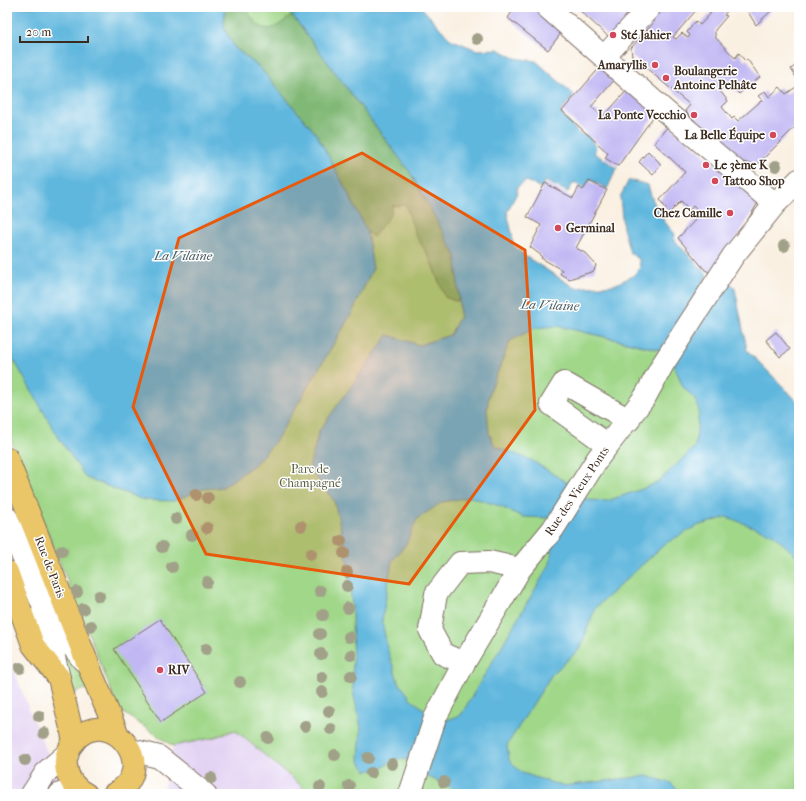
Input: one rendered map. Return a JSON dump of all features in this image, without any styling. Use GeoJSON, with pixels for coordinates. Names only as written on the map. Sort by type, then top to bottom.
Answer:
{"type":"FeatureCollection","features":[{"type":"Feature","properties":{"kind":"main road","name":"Rue de Paris"},"geometry":{"type":"LineString","coordinates":[[7,458],[92,676],[124,742]]}},
{"type":"Feature","properties":{"kind":"main road","name":"Rue de Paris"},"geometry":{"type":"LineString","coordinates":[[7,572],[33,645],[59,678],[71,747],[67,772],[75,792]]}},
{"type":"Feature","properties":{"kind":"main road"},"geometry":{"type":"LineString","coordinates":[[71,747],[87,732],[95,730],[103,730],[124,742],[134,763],[124,790]]}},
{"type":"Feature","properties":{"kind":"street"},"geometry":{"type":"LineString","coordinates":[[547,7],[774,204]]}},
{"type":"Feature","properties":{"kind":"street"},"geometry":{"type":"LineString","coordinates":[[604,57],[650,7]]}},
{"type":"Feature","properties":{"kind":"street","name":"Rue des Vieux Ponts"},"geometry":{"type":"LineString","coordinates":[[410,794],[435,718],[464,663],[520,569],[553,529],[574,494],[608,445],[645,397],[664,364],[733,256],[774,204],[799,180]]}},
{"type":"Feature","properties":{"kind":"street"},"geometry":{"type":"LineString","coordinates":[[608,445],[551,404],[564,383],[628,420]]}},
{"type":"Feature","properties":{"kind":"street","name":"Rue de Paris"},"geometry":{"type":"LineString","coordinates":[[7,518],[40,598],[92,676]]}},
{"type":"Feature","properties":{"kind":"street"},"geometry":{"type":"LineString","coordinates":[[464,663],[443,654],[430,630],[436,594],[460,563],[489,562],[520,569]]}},
{"type":"Feature","properties":{"kind":"street","name":"Rue de Paris"},"geometry":{"type":"LineString","coordinates":[[40,598],[59,678]]}},
{"type":"Feature","properties":{"kind":"street"},"geometry":{"type":"LineString","coordinates":[[124,742],[159,757],[205,794]]}},
{"type":"Feature","properties":{"kind":"street"},"geometry":{"type":"LineString","coordinates":[[32,794],[47,771],[71,747]]}},
{"type":"Feature","properties":{"kind":"highlighted area"},"geometry":{"type":"Polygon","coordinates":[[[362,153],[525,250],[535,410],[409,584],[206,554],[133,407],[179,238],[362,153]]]}},
{"type":"Feature","properties":{"kind":"shaded area"},"geometry":{"type":"Polygon","coordinates":[[[7,652],[30,712],[65,794],[7,794],[7,652]]]}},
{"type":"Feature","properties":{"kind":"shaded area"},"geometry":{"type":"Polygon","coordinates":[[[235,730],[311,794],[162,794],[173,746],[212,738],[235,730]]]}},
{"type":"Feature","properties":{"kind":"green space","name":"Parc de Champagné"},"geometry":{"type":"Polygon","coordinates":[[[7,7],[286,7],[410,172],[558,326],[661,350],[696,376],[799,547],[799,794],[311,794],[235,730],[212,738],[173,746],[119,710],[7,430],[7,7]]]}},
{"type":"Feature","properties":{"kind":"green space"},"geometry":{"type":"Polygon","coordinates":[[[225,7],[246,7],[256,23],[268,29],[275,27],[292,15],[410,172],[456,256],[459,300],[455,301],[445,297],[429,257],[415,234],[406,205],[392,206],[391,214],[373,237],[367,232],[317,135],[260,68],[235,48],[224,28],[225,7]]]}},
{"type":"Feature","properties":{"kind":"green space"},"geometry":{"type":"Polygon","coordinates":[[[55,634],[85,679],[88,688],[72,694],[55,634]]]}},
{"type":"Feature","properties":{"kind":"water","name":"La Vilaine"},"geometry":{"type":"Polygon","coordinates":[[[7,7],[225,7],[224,28],[235,48],[260,68],[317,135],[367,232],[373,268],[352,313],[275,442],[254,465],[223,487],[203,489],[173,501],[144,500],[86,478],[58,437],[7,348],[7,7]]]}},
{"type":"Feature","properties":{"kind":"water","name":"La Vilaine"},"geometry":{"type":"Polygon","coordinates":[[[286,7],[421,7],[450,39],[477,50],[498,49],[515,58],[536,61],[574,95],[560,112],[579,134],[588,136],[596,147],[594,153],[617,168],[607,189],[590,179],[584,189],[574,182],[568,192],[545,181],[541,188],[526,181],[517,187],[517,193],[507,212],[513,245],[525,256],[575,288],[614,285],[633,276],[640,268],[639,259],[630,253],[623,228],[620,197],[629,180],[648,185],[652,199],[658,211],[675,234],[674,240],[707,274],[703,284],[685,310],[661,350],[558,326],[535,328],[510,341],[490,391],[487,409],[489,433],[495,446],[531,460],[569,484],[553,518],[523,517],[497,505],[471,497],[442,502],[417,519],[406,544],[392,561],[382,620],[387,648],[398,681],[411,699],[436,719],[417,760],[395,759],[381,769],[366,771],[359,760],[361,728],[353,691],[352,606],[348,566],[334,501],[309,468],[319,431],[388,335],[419,345],[450,335],[460,316],[456,256],[410,172],[286,7]]]}},
{"type":"Feature","properties":{"kind":"water"},"geometry":{"type":"Polygon","coordinates":[[[728,279],[735,289],[747,350],[799,403],[799,558],[772,534],[727,517],[697,526],[666,543],[595,608],[580,649],[552,674],[507,745],[509,760],[522,773],[562,786],[646,776],[671,783],[682,794],[465,794],[422,774],[442,722],[461,715],[550,564],[554,535],[581,497],[589,500],[607,501],[645,488],[658,482],[695,447],[699,411],[695,399],[683,387],[674,365],[728,279]]]}},
{"type":"Feature","properties":{"kind":"building"},"geometry":{"type":"Polygon","coordinates":[[[515,7],[532,7],[562,32],[548,50],[508,18],[515,7]]]}},
{"type":"Feature","properties":{"kind":"building"},"geometry":{"type":"Polygon","coordinates":[[[576,7],[640,7],[611,39],[576,7]]]}},
{"type":"Feature","properties":{"kind":"building"},"geometry":{"type":"Polygon","coordinates":[[[661,7],[699,7],[673,37],[676,39],[682,33],[688,38],[690,35],[687,32],[696,21],[700,25],[711,13],[704,7],[730,7],[724,15],[727,16],[715,30],[715,37],[735,58],[739,53],[745,61],[747,59],[760,77],[739,94],[730,83],[720,91],[728,101],[722,107],[732,119],[734,117],[738,121],[762,100],[758,96],[765,91],[769,97],[780,87],[786,94],[799,85],[799,123],[757,165],[742,162],[710,136],[685,111],[690,105],[632,56],[631,48],[654,22],[652,19],[661,7]]]}},
{"type":"Feature","properties":{"kind":"building"},"geometry":{"type":"Polygon","coordinates":[[[745,7],[770,7],[772,10],[756,25],[745,7]]]}},
{"type":"Feature","properties":{"kind":"building"},"geometry":{"type":"Polygon","coordinates":[[[799,63],[799,82],[791,69],[799,63]]]}},
{"type":"Feature","properties":{"kind":"building"},"geometry":{"type":"Polygon","coordinates":[[[602,65],[616,78],[591,107],[604,116],[628,89],[656,113],[618,166],[605,158],[608,153],[562,111],[602,65]]]}},
{"type":"Feature","properties":{"kind":"building"},"geometry":{"type":"Polygon","coordinates":[[[669,125],[759,201],[729,251],[713,274],[705,270],[678,238],[701,214],[693,206],[690,210],[681,201],[669,213],[660,200],[685,172],[654,143],[669,125]]]}},
{"type":"Feature","properties":{"kind":"building"},"geometry":{"type":"Polygon","coordinates":[[[648,151],[660,163],[660,166],[653,175],[639,162],[648,151]]]}},
{"type":"Feature","properties":{"kind":"building"},"geometry":{"type":"Polygon","coordinates":[[[589,181],[607,190],[576,248],[585,253],[596,265],[594,271],[569,279],[560,274],[562,270],[541,258],[542,256],[530,247],[541,225],[527,217],[545,183],[573,198],[579,187],[583,190],[589,181]]]}},
{"type":"Feature","properties":{"kind":"building"},"geometry":{"type":"Polygon","coordinates":[[[776,332],[790,349],[780,357],[766,340],[776,332]]]}},
{"type":"Feature","properties":{"kind":"building","name":"RIV"},"geometry":{"type":"Polygon","coordinates":[[[160,619],[207,692],[161,722],[114,649],[160,619]]]}},
{"type":"Feature","properties":{"kind":"place","name":"Sté Jahier"},"geometry":{"type":"Point","coordinates":[613,35]}},
{"type":"Feature","properties":{"kind":"place","name":"Amaryllis"},"geometry":{"type":"Point","coordinates":[655,65]}},
{"type":"Feature","properties":{"kind":"place","name":"Boulangerie Antoine Pelhâte"},"geometry":{"type":"Point","coordinates":[666,78]}},
{"type":"Feature","properties":{"kind":"place","name":"La Ponte Vecchio"},"geometry":{"type":"Point","coordinates":[694,115]}},
{"type":"Feature","properties":{"kind":"place","name":"La Belle Équipe"},"geometry":{"type":"Point","coordinates":[773,135]}},
{"type":"Feature","properties":{"kind":"place","name":"Le 3ème K"},"geometry":{"type":"Point","coordinates":[706,165]}},
{"type":"Feature","properties":{"kind":"place","name":"Tattoo Shop"},"geometry":{"type":"Point","coordinates":[715,181]}},
{"type":"Feature","properties":{"kind":"place","name":"Chez Camille"},"geometry":{"type":"Point","coordinates":[730,213]}},
{"type":"Feature","properties":{"kind":"place","name":"Germinal"},"geometry":{"type":"Point","coordinates":[558,228]}},
{"type":"Feature","properties":{"kind":"place","name":"RIV"},"geometry":{"type":"Point","coordinates":[160,670]}}]}
